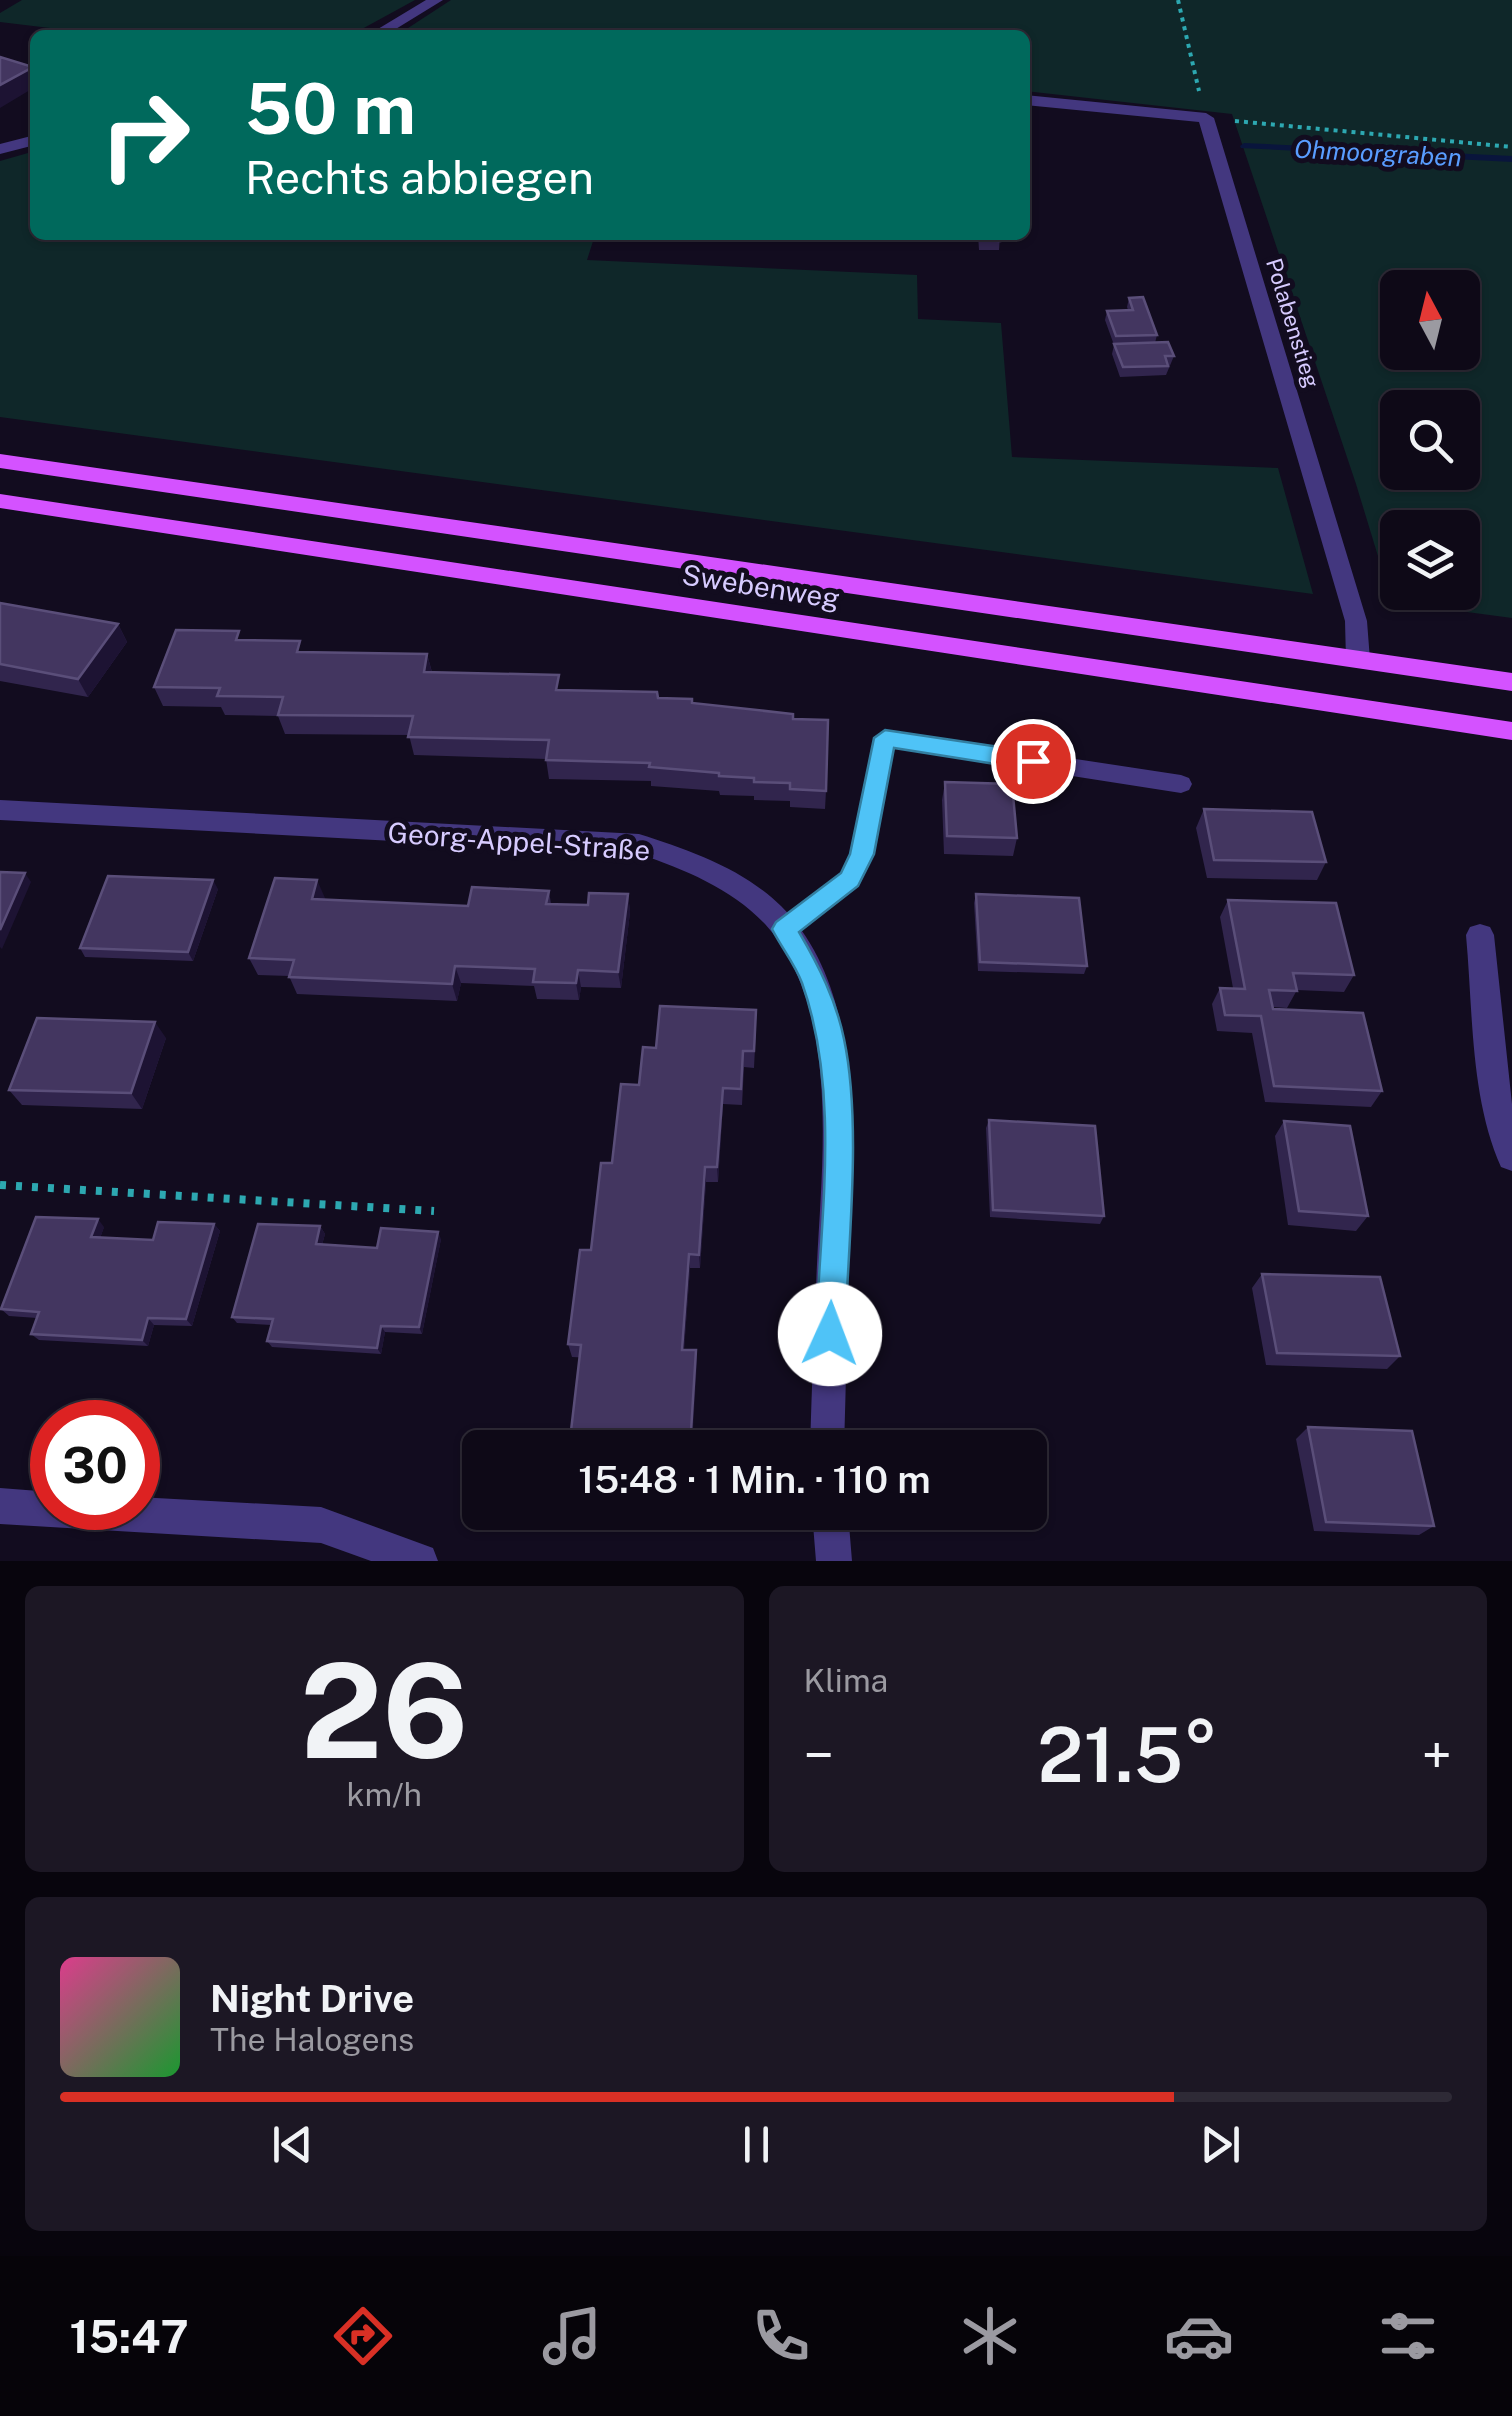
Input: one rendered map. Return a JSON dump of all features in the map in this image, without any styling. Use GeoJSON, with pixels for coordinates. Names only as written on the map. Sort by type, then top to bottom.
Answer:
{"type":"FeatureCollection","features":[{"type":"Feature","properties":{"kind":"main road","name":"Swebenweg"},"geometry":{"type":"LineString","coordinates":[[0,461],[1512,682]]}},
{"type":"Feature","properties":{"kind":"main road","name":"Swebenweg"},"geometry":{"type":"LineString","coordinates":[[0,500],[1512,731]]}},
{"type":"Feature","properties":{"kind":"street"},"geometry":{"type":"LineString","coordinates":[[387,30],[436,0]]}},
{"type":"Feature","properties":{"kind":"street"},"geometry":{"type":"LineString","coordinates":[[1030,100],[1206,118]]}},
{"type":"Feature","properties":{"kind":"street","name":"Polabenstieg"},"geometry":{"type":"LineString","coordinates":[[1206,118],[1356,621],[1358,660]]}},
{"type":"Feature","properties":{"kind":"street"},"geometry":{"type":"LineString","coordinates":[[0,150],[30,141]]}},
{"type":"Feature","properties":{"kind":"street","name":"Georg-Appel-Straße"},"geometry":{"type":"LineString","coordinates":[[0,810],[639,844],[695,862],[745,894],[785,929],[817,992],[831,1039],[838,1106],[828,1430]]}},
{"type":"Feature","properties":{"kind":"street"},"geometry":{"type":"LineString","coordinates":[[1480,935],[1496,1100],[1512,1156]]}},
{"type":"Feature","properties":{"kind":"street"},"geometry":{"type":"LineString","coordinates":[[0,1506],[321,1524],[420,1561]]}},
{"type":"Feature","properties":{"kind":"street"},"geometry":{"type":"LineString","coordinates":[[831,1530],[834,1561]]}},
{"type":"Feature","properties":{"kind":"lane"},"geometry":{"type":"LineString","coordinates":[[785,929],[850,880],[862,854],[885,738],[1181,784]]}},
{"type":"Feature","properties":{"kind":"path"},"geometry":{"type":"LineString","coordinates":[[1178,0],[1206,118],[1512,147]]}},
{"type":"Feature","properties":{"kind":"path"},"geometry":{"type":"LineString","coordinates":[[0,1185],[434,1211]]}},
{"type":"Feature","properties":{"kind":"green space"},"geometry":{"type":"Polygon","coordinates":[[[22,0],[415,0],[360,30],[66,30],[0,22],[0,13],[22,0]]]}},
{"type":"Feature","properties":{"kind":"green space"},"geometry":{"type":"Polygon","coordinates":[[[451,0],[1512,0],[1512,618],[1452,610],[1480,610],[1480,510],[1380,510],[1380,563],[1232,114],[1030,92],[1030,30],[405,30],[451,0]]]}},
{"type":"Feature","properties":{"kind":"green space"},"geometry":{"type":"Polygon","coordinates":[[[30,152],[30,240],[593,240],[587,260],[917,275],[918,319],[1001,323],[1012,457],[1278,468],[1313,594],[0,417],[0,161],[30,152]]]}},
{"type":"Feature","properties":{"kind":"building"},"geometry":{"type":"Polygon","coordinates":[[[0,57],[30,66],[30,69],[0,85],[0,57]]]}},
{"type":"Feature","properties":{"kind":"building"},"geometry":{"type":"Polygon","coordinates":[[[1143,297],[1157,335],[1116,336],[1107,311],[1133,310],[1129,298],[1143,297]]]}},
{"type":"Feature","properties":{"kind":"building"},"geometry":{"type":"Polygon","coordinates":[[[1168,342],[1174,356],[1165,356],[1168,366],[1123,367],[1114,344],[1168,342]]]}},
{"type":"Feature","properties":{"kind":"building"},"geometry":{"type":"Polygon","coordinates":[[[0,603],[118,624],[78,679],[0,664],[0,603]]]}},
{"type":"Feature","properties":{"kind":"building"},"geometry":{"type":"Polygon","coordinates":[[[176,630],[239,631],[236,640],[300,641],[297,652],[427,654],[424,672],[559,675],[556,690],[657,692],[658,698],[692,699],[692,703],[793,714],[793,719],[828,720],[826,791],[790,789],[790,783],[754,782],[754,778],[719,773],[649,767],[650,763],[546,760],[549,740],[408,737],[413,716],[278,715],[283,697],[217,696],[220,688],[154,687],[176,630]]]}},
{"type":"Feature","properties":{"kind":"building"},"geometry":{"type":"Polygon","coordinates":[[[945,782],[1012,784],[1017,838],[947,836],[945,782]]]}},
{"type":"Feature","properties":{"kind":"building"},"geometry":{"type":"Polygon","coordinates":[[[1204,809],[1312,812],[1326,862],[1214,860],[1204,809]]]}},
{"type":"Feature","properties":{"kind":"building"},"geometry":{"type":"Polygon","coordinates":[[[0,872],[25,873],[0,930],[0,872]]]}},
{"type":"Feature","properties":{"kind":"building"},"geometry":{"type":"Polygon","coordinates":[[[108,876],[213,880],[188,952],[80,948],[108,876]]]}},
{"type":"Feature","properties":{"kind":"building"},"geometry":{"type":"Polygon","coordinates":[[[275,878],[317,880],[312,899],[468,906],[472,887],[549,891],[546,904],[588,905],[589,893],[628,894],[618,972],[578,970],[576,983],[533,982],[535,969],[455,966],[452,984],[289,977],[294,960],[249,958],[275,878]]]}},
{"type":"Feature","properties":{"kind":"building"},"geometry":{"type":"Polygon","coordinates":[[[976,894],[1079,898],[1087,966],[980,962],[976,894]]]}},
{"type":"Feature","properties":{"kind":"building"},"geometry":{"type":"Polygon","coordinates":[[[1228,900],[1336,903],[1354,975],[1293,973],[1297,991],[1269,990],[1273,1009],[1363,1013],[1382,1091],[1274,1086],[1261,1016],[1225,1015],[1220,988],[1245,989],[1228,900]]]}},
{"type":"Feature","properties":{"kind":"building"},"geometry":{"type":"Polygon","coordinates":[[[660,1006],[756,1010],[754,1051],[743,1051],[741,1089],[723,1088],[717,1167],[705,1167],[699,1255],[689,1254],[682,1350],[696,1350],[691,1430],[571,1430],[581,1345],[568,1344],[580,1250],[591,1250],[601,1163],[612,1163],[621,1084],[639,1085],[643,1047],[656,1048],[660,1006]]]}},
{"type":"Feature","properties":{"kind":"building"},"geometry":{"type":"Polygon","coordinates":[[[37,1018],[155,1022],[131,1093],[9,1090],[37,1018]]]}},
{"type":"Feature","properties":{"kind":"building"},"geometry":{"type":"Polygon","coordinates":[[[989,1120],[1095,1126],[1104,1216],[993,1210],[989,1120]]]}},
{"type":"Feature","properties":{"kind":"building"},"geometry":{"type":"Polygon","coordinates":[[[1284,1121],[1350,1126],[1368,1216],[1299,1211],[1284,1121]]]}},
{"type":"Feature","properties":{"kind":"building"},"geometry":{"type":"Polygon","coordinates":[[[36,1217],[98,1219],[91,1237],[153,1240],[158,1222],[214,1224],[186,1319],[148,1318],[142,1340],[31,1334],[39,1312],[1,1309],[36,1217]]]}},
{"type":"Feature","properties":{"kind":"building"},"geometry":{"type":"Polygon","coordinates":[[[258,1224],[320,1226],[316,1244],[377,1248],[381,1228],[438,1232],[419,1327],[381,1326],[377,1348],[267,1341],[273,1319],[232,1317],[258,1224]]]}},
{"type":"Feature","properties":{"kind":"building"},"geometry":{"type":"Polygon","coordinates":[[[1262,1274],[1380,1277],[1400,1356],[1277,1353],[1262,1274]]]}},
{"type":"Feature","properties":{"kind":"building"},"geometry":{"type":"Polygon","coordinates":[[[1308,1427],[1412,1431],[1434,1526],[1326,1522],[1308,1427]]]}},
{"type":"Feature","properties":{"kind":"waterway","name":"Ohmoorgraben"},"geometry":{"type":"LineString","coordinates":[[1244,146],[1512,159]]}},
{"type":"Feature","properties":{"kind":"route"},"geometry":{"type":"LineString","coordinates":[[830,1334],[838,1106],[831,1039],[812,977],[785,929],[850,880],[862,854],[885,738],[1033,761]]}}]}
